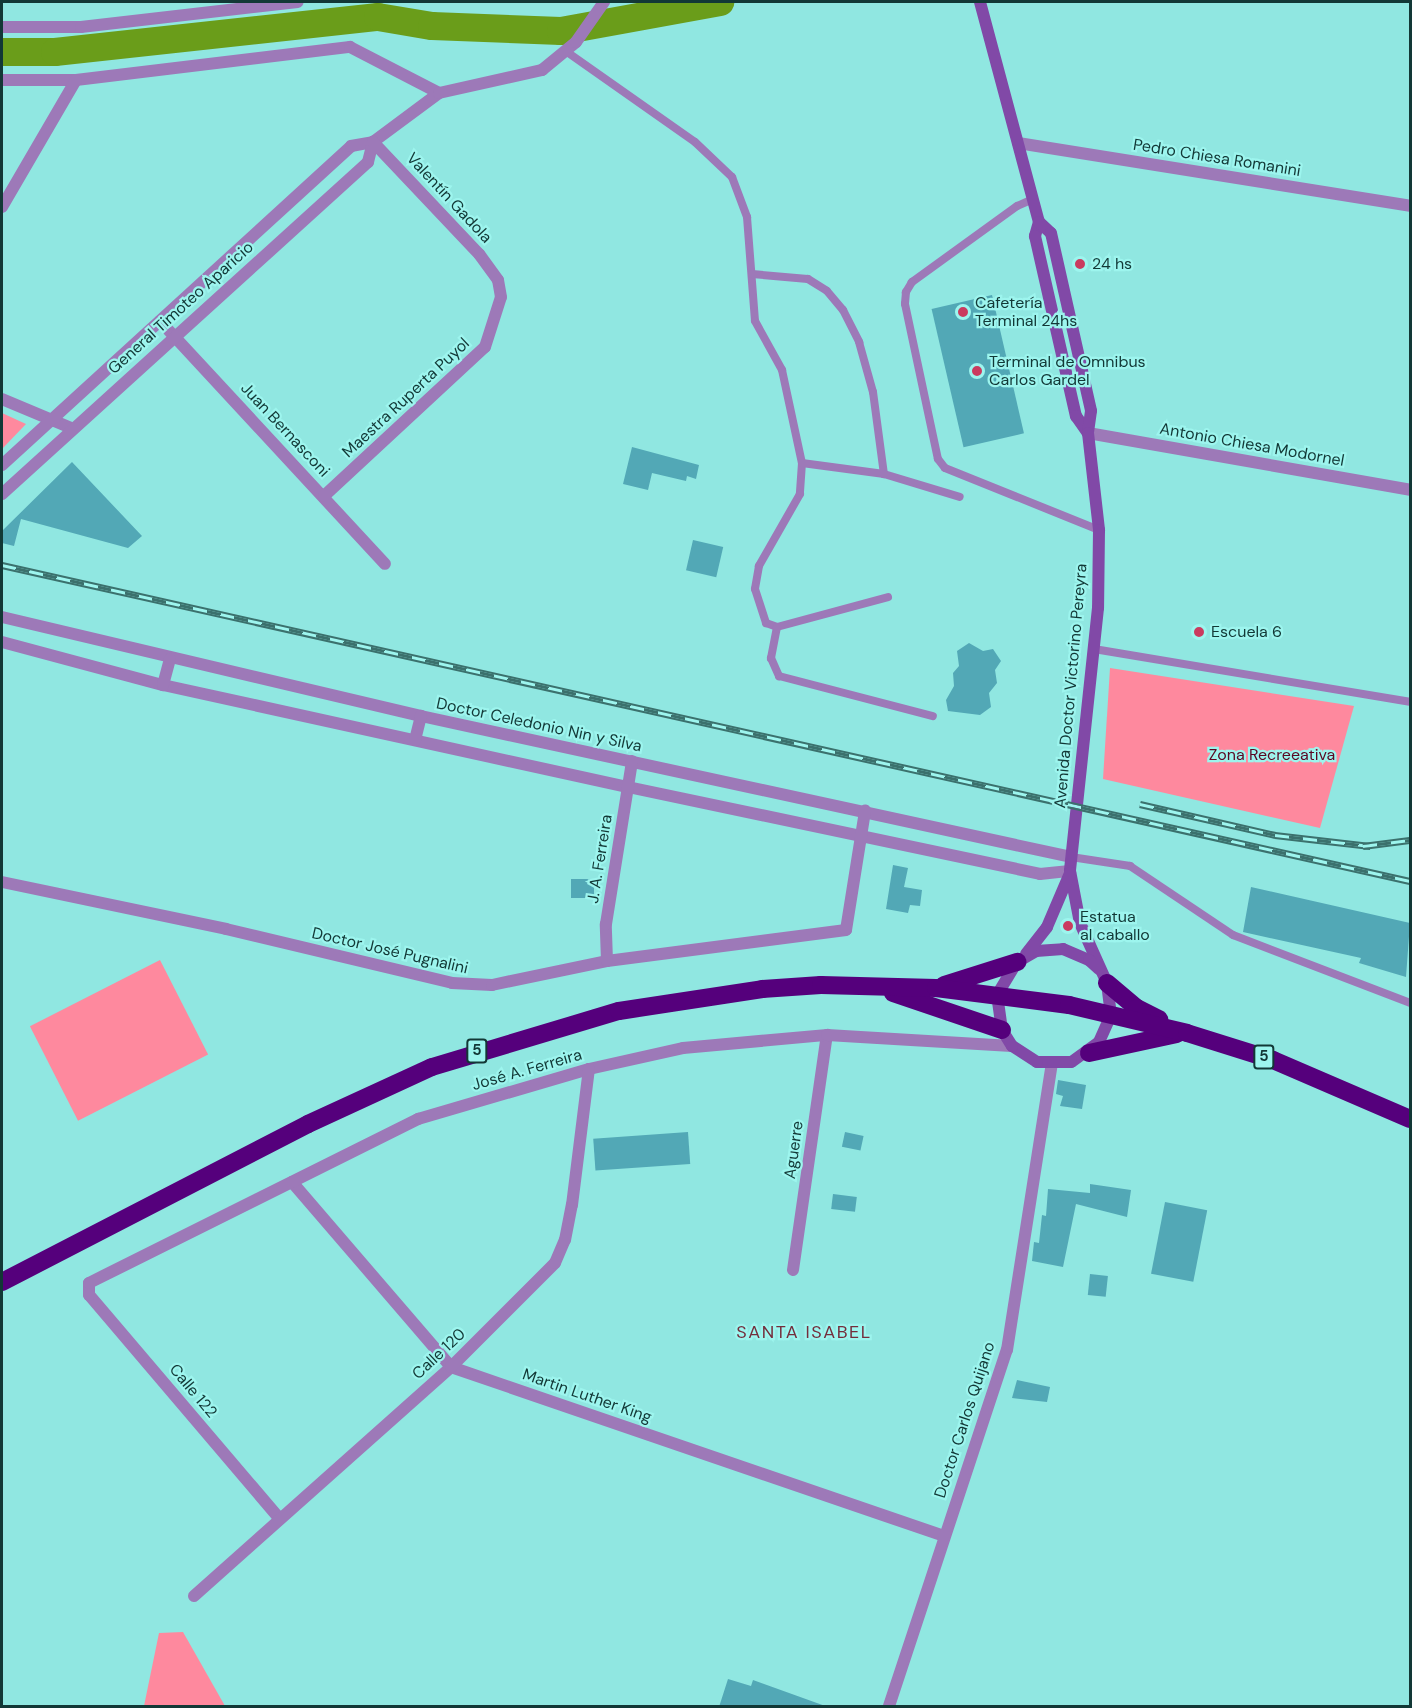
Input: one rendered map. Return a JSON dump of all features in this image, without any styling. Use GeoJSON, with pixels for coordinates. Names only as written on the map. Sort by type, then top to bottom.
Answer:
{"type":"FeatureCollection","features":[{"type":"Feature","properties":{"kind":"highway"},"geometry":{"type":"LineString","coordinates":[[936,988],[1020,959]]}},
{"type":"Feature","properties":{"kind":"highway"},"geometry":{"type":"LineString","coordinates":[[1103,976],[1137,1008],[1187,1033]]}},
{"type":"Feature","properties":{"kind":"highway","name":"5"},"geometry":{"type":"LineString","coordinates":[[2,1282],[380,1090],[495,1045],[619,1011],[693,998],[821,985],[936,988],[997,994],[1111,1015],[1187,1033],[1273,1060],[1410,1119]]}},
{"type":"Feature","properties":{"kind":"highway"},"geometry":{"type":"LineString","coordinates":[[874,986],[1007,1038]]}},
{"type":"Feature","properties":{"kind":"highway"},"geometry":{"type":"LineString","coordinates":[[1089,1053],[1187,1033]]}},
{"type":"Feature","properties":{"kind":"street"},"geometry":{"type":"LineString","coordinates":[[2,27],[81,27],[298,2]]}},
{"type":"Feature","properties":{"kind":"street","name":"General Timoteo Aparicio"},"geometry":{"type":"LineString","coordinates":[[2,465],[351,146],[373,142],[439,93],[542,70],[567,52],[604,2]]}},
{"type":"Feature","properties":{"kind":"street","name":"Avenida Doctor Victorino Pereyra"},"geometry":{"type":"LineString","coordinates":[[980,2],[1039,222],[1035,236],[1076,416],[1088,433],[1099,530],[1094,649],[1070,871]]}},
{"type":"Feature","properties":{"kind":"street"},"geometry":{"type":"LineString","coordinates":[[2,80],[76,80],[350,47],[439,93]]}},
{"type":"Feature","properties":{"kind":"street"},"geometry":{"type":"LineString","coordinates":[[2,207],[76,80]]}},
{"type":"Feature","properties":{"kind":"street","name":"General Timoteo Aparicio"},"geometry":{"type":"LineString","coordinates":[[2,494],[71,428],[368,162],[373,142]]}},
{"type":"Feature","properties":{"kind":"street","name":"Valentín Gadola"},"geometry":{"type":"LineString","coordinates":[[373,142],[479,254],[498,280]]}},
{"type":"Feature","properties":{"kind":"street","name":"Pedro Chiesa Romanini"},"geometry":{"type":"LineString","coordinates":[[1018,143],[1410,207]]}},
{"type":"Feature","properties":{"kind":"street","name":"Maestra Ruperta Puyol"},"geometry":{"type":"LineString","coordinates":[[324,496],[485,347],[501,297],[498,280]]}},
{"type":"Feature","properties":{"kind":"street","name":"Juan Bernasconi"},"geometry":{"type":"LineString","coordinates":[[160,321],[385,564]]}},
{"type":"Feature","properties":{"kind":"street"},"geometry":{"type":"LineString","coordinates":[[2,399],[71,428]]}},
{"type":"Feature","properties":{"kind":"street","name":"Antonio Chiesa Modornel"},"geometry":{"type":"LineString","coordinates":[[1088,433],[1410,490]]}},
{"type":"Feature","properties":{"kind":"street"},"geometry":{"type":"LineString","coordinates":[[2,610],[7,618]]}},
{"type":"Feature","properties":{"kind":"street","name":"Doctor Celedonio Nin y Silva"},"geometry":{"type":"LineString","coordinates":[[7,618],[170,659],[421,716],[1071,857]]}},
{"type":"Feature","properties":{"kind":"street"},"geometry":{"type":"LineString","coordinates":[[2,642],[164,685],[628,787],[1040,874],[1070,871]]}},
{"type":"Feature","properties":{"kind":"street"},"geometry":{"type":"LineString","coordinates":[[164,685],[170,659]]}},
{"type":"Feature","properties":{"kind":"street"},"geometry":{"type":"LineString","coordinates":[[415,740],[421,716]]}},
{"type":"Feature","properties":{"kind":"street","name":"J. A. Ferreira"},"geometry":{"type":"LineString","coordinates":[[608,961],[606,924],[632,761]]}},
{"type":"Feature","properties":{"kind":"street"},"geometry":{"type":"LineString","coordinates":[[861,836],[865,812]]}},
{"type":"Feature","properties":{"kind":"street","name":"Doctor José Pugnalini"},"geometry":{"type":"LineString","coordinates":[[2,882],[226,929],[470,987],[608,961],[846,930],[861,836]]}},
{"type":"Feature","properties":{"kind":"street"},"geometry":{"type":"LineString","coordinates":[[1070,871],[1080,923],[1103,976],[1111,1015],[1103,1036],[1089,1053],[1071,1062],[1052,1064],[1030,1059],[1007,1038],[997,994],[1020,959],[1047,927],[1070,871]]}},
{"type":"Feature","properties":{"kind":"street"},"geometry":{"type":"LineString","coordinates":[[1020,959],[1036,951],[1063,949],[1089,960],[1103,976]]}},
{"type":"Feature","properties":{"kind":"street","name":"José A. Ferreira"},"geometry":{"type":"LineString","coordinates":[[89,1283],[418,1119],[589,1068],[683,1048],[827,1035],[1007,1038]]}},
{"type":"Feature","properties":{"kind":"street","name":"Aguerre"},"geometry":{"type":"LineString","coordinates":[[793,1270],[827,1035]]}},
{"type":"Feature","properties":{"kind":"street","name":"Doctor Carlos Quijano"},"geometry":{"type":"LineString","coordinates":[[889,1707],[1007,1350],[1052,1064]]}},
{"type":"Feature","properties":{"kind":"street","name":"Calle 120"},"geometry":{"type":"LineString","coordinates":[[194,1596],[451,1367],[555,1263],[566,1240],[589,1068]]}},
{"type":"Feature","properties":{"kind":"street"},"geometry":{"type":"LineString","coordinates":[[292,1182],[451,1367]]}},
{"type":"Feature","properties":{"kind":"street","name":"Calle 122"},"geometry":{"type":"LineString","coordinates":[[89,1283],[89,1295],[279,1518]]}},
{"type":"Feature","properties":{"kind":"street","name":"Martin Luther King"},"geometry":{"type":"LineString","coordinates":[[451,1367],[944,1536]]}},
{"type":"Feature","properties":{"kind":"lane"},"geometry":{"type":"LineString","coordinates":[[567,52],[695,142],[732,177],[747,217],[755,321],[782,370],[802,463],[800,494],[759,566],[755,589],[766,623],[777,627],[888,597]]}},
{"type":"Feature","properties":{"kind":"lane"},"geometry":{"type":"LineString","coordinates":[[1033,199],[1017,206],[912,282],[906,291],[905,304],[938,459],[945,468],[955,475],[1099,530]]}},
{"type":"Feature","properties":{"kind":"lane"},"geometry":{"type":"LineString","coordinates":[[752,274],[808,279],[827,291],[843,310],[859,342],[873,392],[884,474]]}},
{"type":"Feature","properties":{"kind":"lane"},"geometry":{"type":"LineString","coordinates":[[802,463],[884,474],[960,497]]}},
{"type":"Feature","properties":{"kind":"lane"},"geometry":{"type":"LineString","coordinates":[[777,627],[771,658],[779,676],[933,716]]}},
{"type":"Feature","properties":{"kind":"lane"},"geometry":{"type":"LineString","coordinates":[[1094,649],[1410,702]]}},
{"type":"Feature","properties":{"kind":"lane"},"geometry":{"type":"LineString","coordinates":[[1071,857],[1130,866],[1233,935],[1410,1003]]}},
{"type":"Feature","properties":{"kind":"green space"},"geometry":{"type":"Polygon","coordinates":[[[2,413],[26,424],[2,449],[2,413]]]}},
{"type":"Feature","properties":{"kind":"green space","name":"Zona Recreeativa"},"geometry":{"type":"Polygon","coordinates":[[[1110,668],[1354,706],[1320,828],[1103,779],[1110,668]]]}},
{"type":"Feature","properties":{"kind":"green space"},"geometry":{"type":"Polygon","coordinates":[[[160,960],[208,1054],[78,1121],[30,1026],[160,960]]]}},
{"type":"Feature","properties":{"kind":"green space"},"geometry":{"type":"Polygon","coordinates":[[[183,1632],[225,1706],[144,1706],[159,1633],[183,1632]]]}},
{"type":"Feature","properties":{"kind":"building","name":"Terminal de Omnibus Carlos Gardel"},"geometry":{"type":"Polygon","coordinates":[[[992,295],[1024,433],[964,447],[932,309],[992,295]]]}},
{"type":"Feature","properties":{"kind":"building"},"geometry":{"type":"Polygon","coordinates":[[[632,447],[699,465],[696,479],[687,476],[686,481],[652,473],[648,490],[623,484],[632,447]]]}},
{"type":"Feature","properties":{"kind":"building"},"geometry":{"type":"Polygon","coordinates":[[[72,462],[142,536],[128,548],[21,519],[14,546],[2,543],[2,531],[72,462]]]}},
{"type":"Feature","properties":{"kind":"building"},"geometry":{"type":"Polygon","coordinates":[[[693,540],[723,547],[716,577],[686,570],[693,540]]]}},
{"type":"Feature","properties":{"kind":"building"},"geometry":{"type":"Polygon","coordinates":[[[969,643],[983,651],[993,649],[1001,661],[995,670],[997,683],[989,693],[991,707],[980,715],[948,711],[946,700],[954,686],[953,673],[959,666],[957,651],[969,643]]]}},
{"type":"Feature","properties":{"kind":"building"},"geometry":{"type":"Polygon","coordinates":[[[893,865],[908,868],[904,887],[922,890],[920,906],[910,905],[908,913],[886,909],[893,865]]]}},
{"type":"Feature","properties":{"kind":"building"},"geometry":{"type":"Polygon","coordinates":[[[571,879],[594,879],[594,898],[571,898],[571,879]]]}},
{"type":"Feature","properties":{"kind":"building"},"geometry":{"type":"Polygon","coordinates":[[[1251,887],[1410,923],[1406,977],[1359,963],[1361,958],[1243,932],[1251,887]]]}},
{"type":"Feature","properties":{"kind":"building"},"geometry":{"type":"Polygon","coordinates":[[[1058,1080],[1086,1085],[1082,1109],[1060,1106],[1063,1096],[1056,1094],[1058,1080]]]}},
{"type":"Feature","properties":{"kind":"building"},"geometry":{"type":"Polygon","coordinates":[[[688,1132],[690,1164],[595,1171],[593,1139],[688,1132]]]}},
{"type":"Feature","properties":{"kind":"building"},"geometry":{"type":"Polygon","coordinates":[[[845,1132],[864,1136],[860,1151],[842,1147],[845,1132]]]}},
{"type":"Feature","properties":{"kind":"building"},"geometry":{"type":"Polygon","coordinates":[[[1090,1184],[1131,1190],[1127,1217],[1076,1204],[1063,1267],[1032,1261],[1034,1242],[1039,1243],[1042,1215],[1046,1216],[1048,1189],[1090,1193],[1090,1184]]]}},
{"type":"Feature","properties":{"kind":"building"},"geometry":{"type":"Polygon","coordinates":[[[833,1194],[857,1197],[855,1212],[831,1209],[833,1194]]]}},
{"type":"Feature","properties":{"kind":"building"},"geometry":{"type":"Polygon","coordinates":[[[1165,1202],[1207,1210],[1193,1282],[1151,1274],[1165,1202]]]}},
{"type":"Feature","properties":{"kind":"building"},"geometry":{"type":"Polygon","coordinates":[[[1090,1274],[1108,1276],[1106,1297],[1088,1295],[1090,1274]]]}},
{"type":"Feature","properties":{"kind":"building"},"geometry":{"type":"Polygon","coordinates":[[[1017,1380],[1050,1387],[1047,1402],[1012,1398],[1017,1380]]]}},
{"type":"Feature","properties":{"kind":"building"},"geometry":{"type":"Polygon","coordinates":[[[728,1679],[751,1686],[753,1680],[828,1707],[719,1707],[728,1679]]]}},
{"type":"Feature","properties":{"kind":"waterway"},"geometry":{"type":"LineString","coordinates":[[2,52],[55,52],[378,17],[432,26],[561,31],[720,2]]}},
{"type":"Feature","properties":{"kind":"railway"},"geometry":{"type":"LineString","coordinates":[[2,565],[1410,881]]}},
{"type":"Feature","properties":{"kind":"railway"},"geometry":{"type":"LineString","coordinates":[[1140,804],[1275,835],[1370,846]]}},
{"type":"Feature","properties":{"kind":"railway"},"geometry":{"type":"LineString","coordinates":[[1363,846],[1410,840]]}},
{"type":"Feature","properties":{"kind":"place","name":"24 hs"},"geometry":{"type":"Point","coordinates":[1080,264]}},
{"type":"Feature","properties":{"kind":"place","name":"Cafetería Terminal 24hs"},"geometry":{"type":"Point","coordinates":[963,312]}},
{"type":"Feature","properties":{"kind":"place","name":"Terminal de Omnibus Carlos Gardel"},"geometry":{"type":"Point","coordinates":[977,371]}},
{"type":"Feature","properties":{"kind":"place","name":"Escuela 6"},"geometry":{"type":"Point","coordinates":[1199,632]}},
{"type":"Feature","properties":{"kind":"place","name":"Estatua al caballo"},"geometry":{"type":"Point","coordinates":[1068,926]}},
{"type":"Feature","properties":{"kind":"district","name":"SANTA ISABEL"},"geometry":{"type":"Point","coordinates":[804,1332]}}]}
